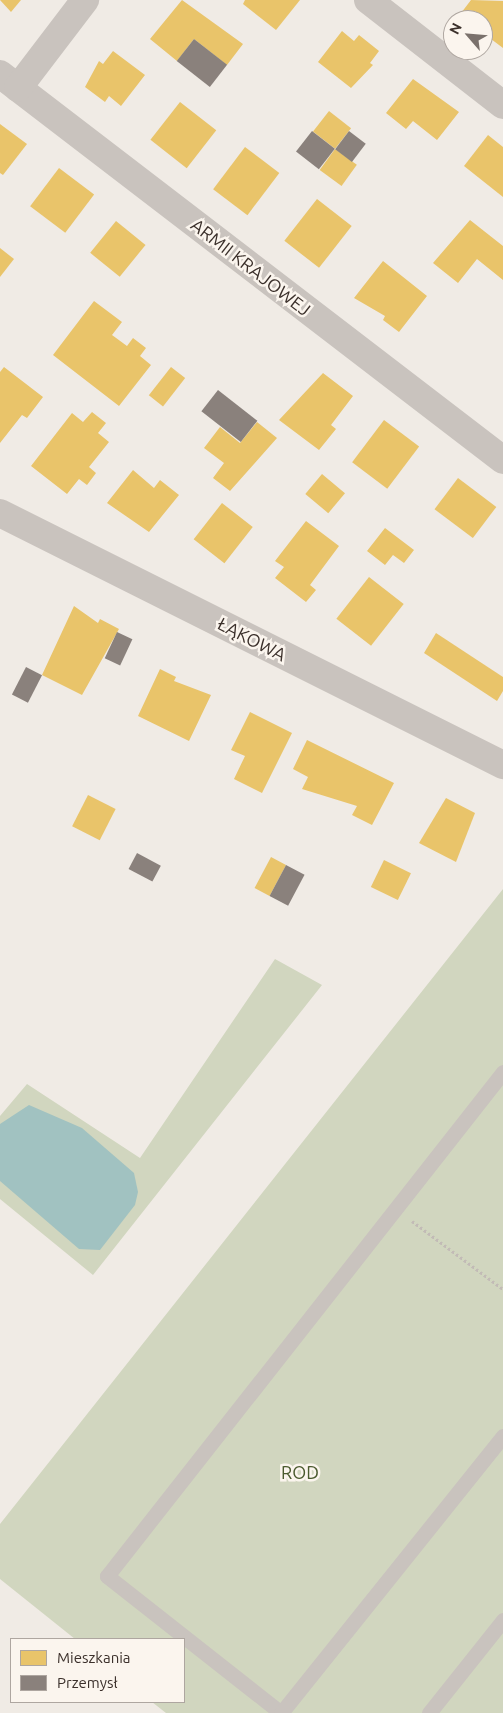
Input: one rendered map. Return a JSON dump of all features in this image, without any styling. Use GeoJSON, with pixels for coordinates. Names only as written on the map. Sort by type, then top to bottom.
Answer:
{"type":"FeatureCollection","features":[{"type":"Feature","properties":{"kind":"street"},"geometry":{"type":"LineString","coordinates":[[9,81],[86,0]]}},
{"type":"Feature","properties":{"kind":"street"},"geometry":{"type":"LineString","coordinates":[[368,0],[503,105]]}},
{"type":"Feature","properties":{"kind":"street","name":"ARMII KRAJOWEJ"},"geometry":{"type":"LineString","coordinates":[[9,81],[503,460]]}},
{"type":"Feature","properties":{"kind":"street","name":"ŁĄKOWA"},"geometry":{"type":"LineString","coordinates":[[0,513],[503,765]]}},
{"type":"Feature","properties":{"kind":"lane"},"geometry":{"type":"LineString","coordinates":[[503,1072],[107,1576],[281,1713],[503,1436]]}},
{"type":"Feature","properties":{"kind":"lane"},"geometry":{"type":"LineString","coordinates":[[429,1713],[503,1620]]}},
{"type":"Feature","properties":{"kind":"path"},"geometry":{"type":"LineString","coordinates":[[395,1209],[503,1289]]}},
{"type":"Feature","properties":{"kind":"green space","name":"ROD"},"geometry":{"type":"Polygon","coordinates":[[[503,889],[503,1713],[166,1713],[153,1703],[185,1703],[185,1638],[74,1638],[0,1579],[0,1524],[503,889]]]}},
{"type":"Feature","properties":{"kind":"green space"},"geometry":{"type":"Polygon","coordinates":[[[275,959],[322,985],[93,1275],[0,1199],[0,1116],[27,1084],[140,1158],[275,959]]]}},
{"type":"Feature","properties":{"kind":"water"},"geometry":{"type":"Polygon","coordinates":[[[29,1105],[82,1128],[134,1173],[138,1192],[135,1205],[100,1250],[79,1249],[0,1181],[0,1124],[29,1105]]]}},
{"type":"Feature","properties":{"kind":"building: Mieszkania"},"geometry":{"type":"Polygon","coordinates":[[[0,0],[21,0],[11,12],[0,0]]]}},
{"type":"Feature","properties":{"kind":"building: Mieszkania"},"geometry":{"type":"Polygon","coordinates":[[[182,0],[243,44],[227,65],[194,39],[177,61],[150,39],[182,0]]]}},
{"type":"Feature","properties":{"kind":"building: Mieszkania"},"geometry":{"type":"Polygon","coordinates":[[[245,0],[300,0],[276,30],[243,4],[245,0]]]}},
{"type":"Feature","properties":{"kind":"building: Mieszkania"},"geometry":{"type":"Polygon","coordinates":[[[471,0],[503,1],[503,48],[493,40],[493,10],[463,10],[471,0]]]}},
{"type":"Feature","properties":{"kind":"building: Mieszkania"},"geometry":{"type":"Polygon","coordinates":[[[342,31],[354,41],[359,35],[379,51],[370,63],[373,65],[351,88],[318,62],[342,31]]]}},
{"type":"Feature","properties":{"kind":"building: Mieszkania"},"geometry":{"type":"Polygon","coordinates":[[[113,51],[145,75],[121,106],[109,96],[105,102],[85,87],[99,61],[103,64],[113,51]]]}},
{"type":"Feature","properties":{"kind":"building: Mieszkania"},"geometry":{"type":"Polygon","coordinates":[[[413,79],[459,112],[437,140],[413,121],[406,129],[386,113],[413,79]]]}},
{"type":"Feature","properties":{"kind":"building: Mieszkania"},"geometry":{"type":"Polygon","coordinates":[[[180,102],[216,130],[187,168],[150,140],[180,102]]]}},
{"type":"Feature","properties":{"kind":"building: Mieszkania"},"geometry":{"type":"Polygon","coordinates":[[[329,111],[351,128],[335,149],[313,131],[329,111]]]}},
{"type":"Feature","properties":{"kind":"building: Mieszkania"},"geometry":{"type":"Polygon","coordinates":[[[0,124],[27,144],[3,175],[0,173],[0,124]]]}},
{"type":"Feature","properties":{"kind":"building: Mieszkania"},"geometry":{"type":"Polygon","coordinates":[[[488,135],[503,147],[503,197],[464,166],[488,135]]]}},
{"type":"Feature","properties":{"kind":"building: Mieszkania"},"geometry":{"type":"Polygon","coordinates":[[[245,147],[279,173],[247,215],[213,189],[245,147]]]}},
{"type":"Feature","properties":{"kind":"building: Mieszkania"},"geometry":{"type":"Polygon","coordinates":[[[335,149],[357,165],[342,186],[320,170],[335,149]]]}},
{"type":"Feature","properties":{"kind":"building: Mieszkania"},"geometry":{"type":"Polygon","coordinates":[[[59,168],[94,194],[65,233],[30,206],[59,168]]]}},
{"type":"Feature","properties":{"kind":"building: Mieszkania"},"geometry":{"type":"Polygon","coordinates":[[[317,199],[352,226],[319,268],[284,241],[317,199]]]}},
{"type":"Feature","properties":{"kind":"building: Mieszkania"},"geometry":{"type":"Polygon","coordinates":[[[470,220],[503,246],[503,280],[477,259],[458,283],[433,263],[470,220]]]}},
{"type":"Feature","properties":{"kind":"building: Mieszkania"},"geometry":{"type":"Polygon","coordinates":[[[116,221],[146,245],[120,277],[90,253],[116,221]]]}},
{"type":"Feature","properties":{"kind":"building: Mieszkania"},"geometry":{"type":"Polygon","coordinates":[[[0,248],[14,259],[0,277],[0,248]]]}},
{"type":"Feature","properties":{"kind":"building: Mieszkania"},"geometry":{"type":"Polygon","coordinates":[[[383,261],[427,296],[399,332],[383,320],[385,316],[354,298],[383,261]]]}},
{"type":"Feature","properties":{"kind":"building: Mieszkania"},"geometry":{"type":"Polygon","coordinates":[[[94,301],[122,322],[112,335],[127,346],[133,338],[146,348],[140,356],[151,365],[119,406],[53,355],[94,301]]]}},
{"type":"Feature","properties":{"kind":"building: Mieszkania"},"geometry":{"type":"Polygon","coordinates":[[[4,367],[43,397],[27,418],[22,415],[0,443],[0,372],[4,367]]]}},
{"type":"Feature","properties":{"kind":"building: Mieszkania"},"geometry":{"type":"Polygon","coordinates":[[[171,367],[185,378],[163,406],[149,395],[171,367]]]}},
{"type":"Feature","properties":{"kind":"building: Mieszkania"},"geometry":{"type":"Polygon","coordinates":[[[323,373],[353,396],[331,425],[336,429],[319,450],[279,420],[323,373]]]}},
{"type":"Feature","properties":{"kind":"building: Mieszkania"},"geometry":{"type":"Polygon","coordinates":[[[92,412],[106,423],[98,433],[109,442],[89,467],[96,473],[87,485],[79,479],[67,494],[31,466],[72,413],[83,422],[92,412]]]}},
{"type":"Feature","properties":{"kind":"building: Mieszkania"},"geometry":{"type":"Polygon","coordinates":[[[384,420],[419,446],[387,489],[352,462],[384,420]]]}},
{"type":"Feature","properties":{"kind":"building: Mieszkania"},"geometry":{"type":"Polygon","coordinates":[[[257,422],[277,438],[230,491],[213,478],[224,463],[204,448],[220,427],[240,443],[257,422]]]}},
{"type":"Feature","properties":{"kind":"building: Mieszkania"},"geometry":{"type":"Polygon","coordinates":[[[133,470],[154,488],[160,480],[179,495],[149,532],[107,503],[133,470]]]}},
{"type":"Feature","properties":{"kind":"building: Mieszkania"},"geometry":{"type":"Polygon","coordinates":[[[322,474],[345,493],[328,513],[305,494],[322,474]]]}},
{"type":"Feature","properties":{"kind":"building: Mieszkania"},"geometry":{"type":"Polygon","coordinates":[[[458,478],[496,507],[473,538],[435,509],[458,478]]]}},
{"type":"Feature","properties":{"kind":"building: Mieszkania"},"geometry":{"type":"Polygon","coordinates":[[[222,503],[253,527],[224,563],[194,539],[222,503]]]}},
{"type":"Feature","properties":{"kind":"building: Mieszkania"},"geometry":{"type":"Polygon","coordinates":[[[306,521],[339,546],[310,585],[316,590],[306,602],[275,578],[284,567],[275,561],[306,521]]]}},
{"type":"Feature","properties":{"kind":"building: Mieszkania"},"geometry":{"type":"Polygon","coordinates":[[[385,528],[414,550],[404,563],[393,555],[385,565],[367,551],[385,528]]]}},
{"type":"Feature","properties":{"kind":"building: Mieszkania"},"geometry":{"type":"Polygon","coordinates":[[[369,577],[404,604],[371,646],[336,619],[369,577]]]}},
{"type":"Feature","properties":{"kind":"building: Mieszkania"},"geometry":{"type":"Polygon","coordinates":[[[74,606],[98,623],[100,619],[119,629],[82,695],[42,675],[74,606]]]}},
{"type":"Feature","properties":{"kind":"building: Mieszkania"},"geometry":{"type":"Polygon","coordinates":[[[436,633],[503,677],[503,691],[497,701],[424,653],[436,633]]]}},
{"type":"Feature","properties":{"kind":"building: Mieszkania"},"geometry":{"type":"Polygon","coordinates":[[[160,669],[176,677],[174,681],[211,695],[189,741],[138,716],[160,669]]]}},
{"type":"Feature","properties":{"kind":"building: Mieszkania"},"geometry":{"type":"Polygon","coordinates":[[[250,712],[292,733],[262,793],[234,779],[245,756],[231,750],[250,712]]]}},
{"type":"Feature","properties":{"kind":"building: Mieszkania"},"geometry":{"type":"Polygon","coordinates":[[[307,740],[394,783],[372,825],[352,815],[357,806],[302,789],[308,777],[293,769],[307,740]]]}},
{"type":"Feature","properties":{"kind":"building: Mieszkania"},"geometry":{"type":"Polygon","coordinates":[[[88,795],[116,809],[100,840],[72,826],[88,795]]]}},
{"type":"Feature","properties":{"kind":"building: Mieszkania"},"geometry":{"type":"Polygon","coordinates":[[[446,798],[475,813],[456,862],[419,843],[446,798]]]}},
{"type":"Feature","properties":{"kind":"building: Mieszkania"},"geometry":{"type":"Polygon","coordinates":[[[271,857],[286,865],[270,896],[255,888],[271,857]]]}},
{"type":"Feature","properties":{"kind":"building: Mieszkania"},"geometry":{"type":"Polygon","coordinates":[[[384,860],[411,873],[398,900],[371,887],[384,860]]]}},
{"type":"Feature","properties":{"kind":"building: Przemysł"},"geometry":{"type":"Polygon","coordinates":[[[194,39],[227,65],[210,87],[177,61],[194,39]]]}},
{"type":"Feature","properties":{"kind":"building: Przemysł"},"geometry":{"type":"Polygon","coordinates":[[[312,131],[335,149],[319,169],[296,151],[312,131]]]}},
{"type":"Feature","properties":{"kind":"building: Przemysł"},"geometry":{"type":"Polygon","coordinates":[[[349,131],[366,144],[352,162],[335,149],[349,131]]]}},
{"type":"Feature","properties":{"kind":"building: Przemysł"},"geometry":{"type":"Polygon","coordinates":[[[218,390],[257,421],[241,442],[201,411],[218,390]]]}},
{"type":"Feature","properties":{"kind":"building: Przemysł"},"geometry":{"type":"Polygon","coordinates":[[[117,632],[132,639],[120,665],[105,658],[117,632]]]}},
{"type":"Feature","properties":{"kind":"building: Przemysł"},"geometry":{"type":"Polygon","coordinates":[[[26,667],[42,675],[28,703],[12,695],[26,667]]]}},
{"type":"Feature","properties":{"kind":"building: Przemysł"},"geometry":{"type":"Polygon","coordinates":[[[137,853],[161,866],[152,882],[129,869],[137,853]]]}},
{"type":"Feature","properties":{"kind":"building: Przemysł"},"geometry":{"type":"Polygon","coordinates":[[[286,865],[305,875],[288,906],[270,896],[286,865]]]}}]}
